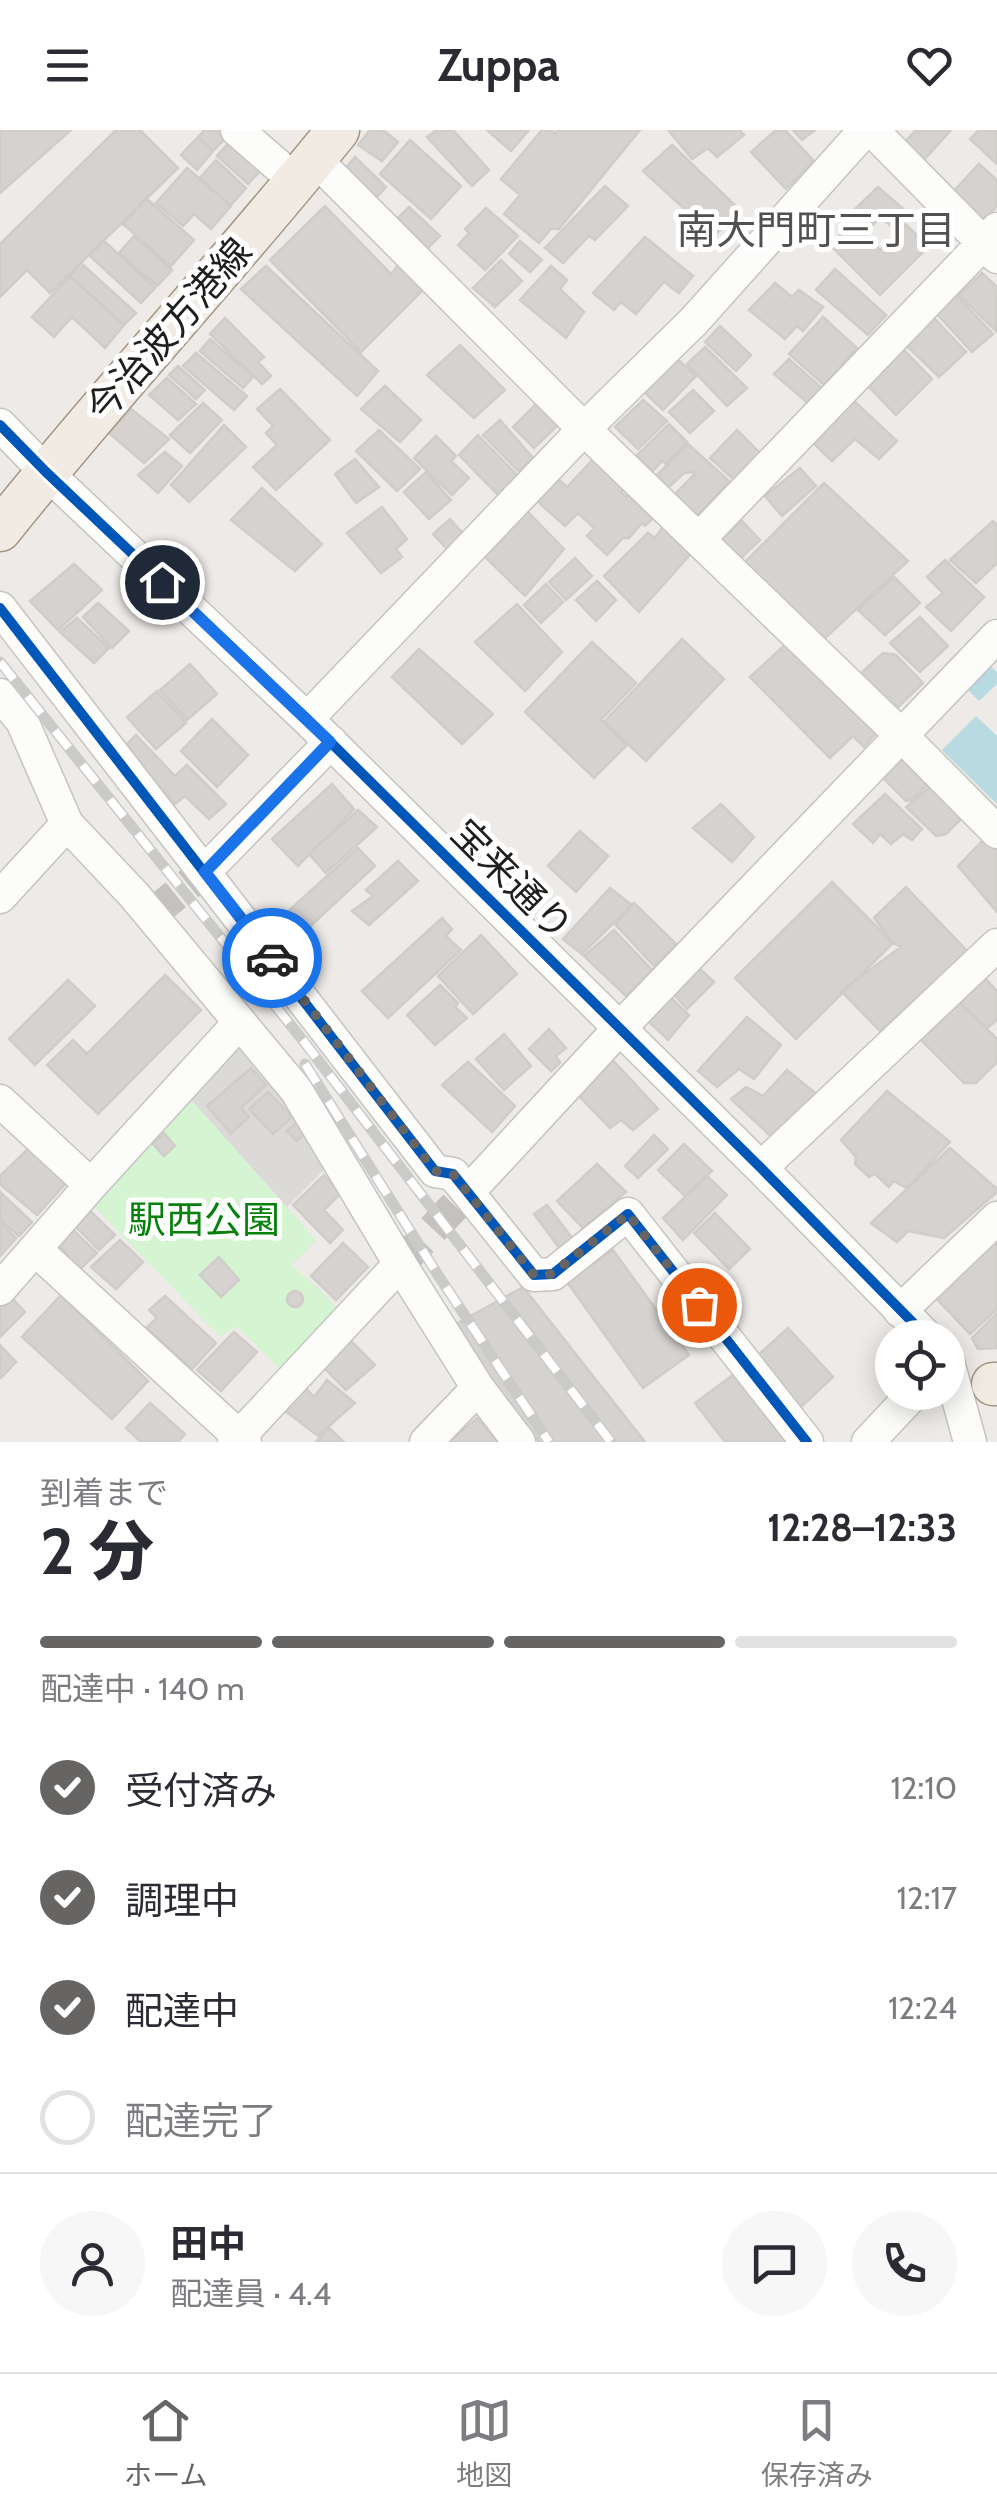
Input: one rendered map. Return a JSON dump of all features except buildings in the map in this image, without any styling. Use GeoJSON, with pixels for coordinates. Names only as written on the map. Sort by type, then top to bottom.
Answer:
{"type":"FeatureCollection","features":[{"type":"Feature","properties":{"kind":"main road","name":"今治波方港線"},"geometry":{"type":"LineString","coordinates":[[0,530],[316,157]]}},
{"type":"Feature","properties":{"kind":"street"},"geometry":{"type":"LineString","coordinates":[[237,130],[316,157],[584,429],[997,832]]}},
{"type":"Feature","properties":{"kind":"street"},"geometry":{"type":"LineString","coordinates":[[307,719],[584,429],[694,321],[868,130],[992,243],[699,538]]}},
{"type":"Feature","properties":{"kind":"street","name":"宝来通り"},"geometry":{"type":"LineString","coordinates":[[0,426],[307,719],[762,1168],[910,1320]]}},
{"type":"Feature","properties":{"kind":"street"},"geometry":{"type":"LineString","coordinates":[[0,608],[435,1171],[453,1174],[534,1275],[552,1274],[628,1214],[807,1442]]}},
{"type":"Feature","properties":{"kind":"street"},"geometry":{"type":"LineString","coordinates":[[468,1191],[997,636]]}},
{"type":"Feature","properties":{"kind":"street"},"geometry":{"type":"LineString","coordinates":[[0,695],[22,720],[68,824],[134,895],[296,1090],[478,1388],[519,1442]]}},
{"type":"Feature","properties":{"kind":"street"},"geometry":{"type":"LineString","coordinates":[[205,872],[330,742]]}},
{"type":"Feature","properties":{"kind":"street"},"geometry":{"type":"LineString","coordinates":[[0,897],[68,824]]}},
{"type":"Feature","properties":{"kind":"street"},"geometry":{"type":"LineString","coordinates":[[762,1168],[997,946]]}},
{"type":"Feature","properties":{"kind":"street"},"geometry":{"type":"LineString","coordinates":[[0,1290],[240,1022]]}},
{"type":"Feature","properties":{"kind":"street"},"geometry":{"type":"LineString","coordinates":[[0,1102],[91,1185]]}},
{"type":"Feature","properties":{"kind":"street"},"geometry":{"type":"LineString","coordinates":[[900,1310],[997,1218]]}},
{"type":"Feature","properties":{"kind":"street"},"geometry":{"type":"LineString","coordinates":[[36,1250],[240,1440],[400,1264]]}},
{"type":"Feature","properties":{"kind":"street"},"geometry":{"type":"LineString","coordinates":[[965,1368],[996,1384]]}},
{"type":"Feature","properties":{"kind":"street"},"geometry":{"type":"LineString","coordinates":[[426,1442],[478,1388]]}},
{"type":"Feature","properties":{"kind":"street"},"geometry":{"type":"LineString","coordinates":[[868,1442],[897,1410]]}},
{"type":"Feature","properties":{"kind":"street"},"geometry":{"type":"LineString","coordinates":[[962,1410],[970,1442]]}},
{"type":"Feature","properties":{"kind":"shaded area"},"geometry":{"type":"Polygon","coordinates":[[[241,1031],[330,1164],[287,1207],[183,1091],[241,1031]]]}},
{"type":"Feature","properties":{"kind":"green space","name":"駅西公園"},"geometry":{"type":"Polygon","coordinates":[[[183,1091],[316,1240],[291,1265],[344,1316],[289,1378],[237,1326],[220,1337],[85,1197],[183,1091]]]}},
{"type":"Feature","properties":{"kind":"water"},"geometry":{"type":"Polygon","coordinates":[[[991,667],[997,672],[997,684],[979,701],[968,690],[991,667]]]}},
{"type":"Feature","properties":{"kind":"water"},"geometry":{"type":"Polygon","coordinates":[[[976,716],[997,736],[997,804],[942,750],[976,716]]]}},
{"type":"Feature","properties":{"kind":"tunnel"},"geometry":{"type":"LineString","coordinates":[[151,915],[205,871]]}},
{"type":"Feature","properties":{"kind":"tunnel"},"geometry":{"type":"LineString","coordinates":[[400,1264],[469,1191]]}},
{"type":"Feature","properties":{"kind":"railway"},"geometry":{"type":"LineString","coordinates":[[0,662],[305,1043],[611,1442]]}},
{"type":"Feature","properties":{"kind":"railway"},"geometry":{"type":"LineString","coordinates":[[305,1064],[549,1442]]}},
{"type":"Feature","properties":{"kind":"cycle path"},"geometry":{"type":"LineString","coordinates":[[0,425],[307,719],[910,1320]]}},
{"type":"Feature","properties":{"kind":"cycle path"},"geometry":{"type":"LineString","coordinates":[[0,608],[435,1171],[453,1174],[534,1275],[553,1274],[628,1214],[807,1442]]}},
{"type":"Feature","properties":{"kind":"way so far"},"geometry":{"type":"LineString","coordinates":[[272,958],[435,1171],[453,1174],[534,1275],[552,1274],[628,1214],[699,1305]]}},
{"type":"Feature","properties":{"kind":"district","name":"南大門町三丁目"},"geometry":{"type":"Point","coordinates":[816,230]}},
{"type":"Feature","properties":{"kind":"route"},"geometry":{"type":"LineString","coordinates":[[162,582],[330,742],[205,872],[272,958]]}}]}
